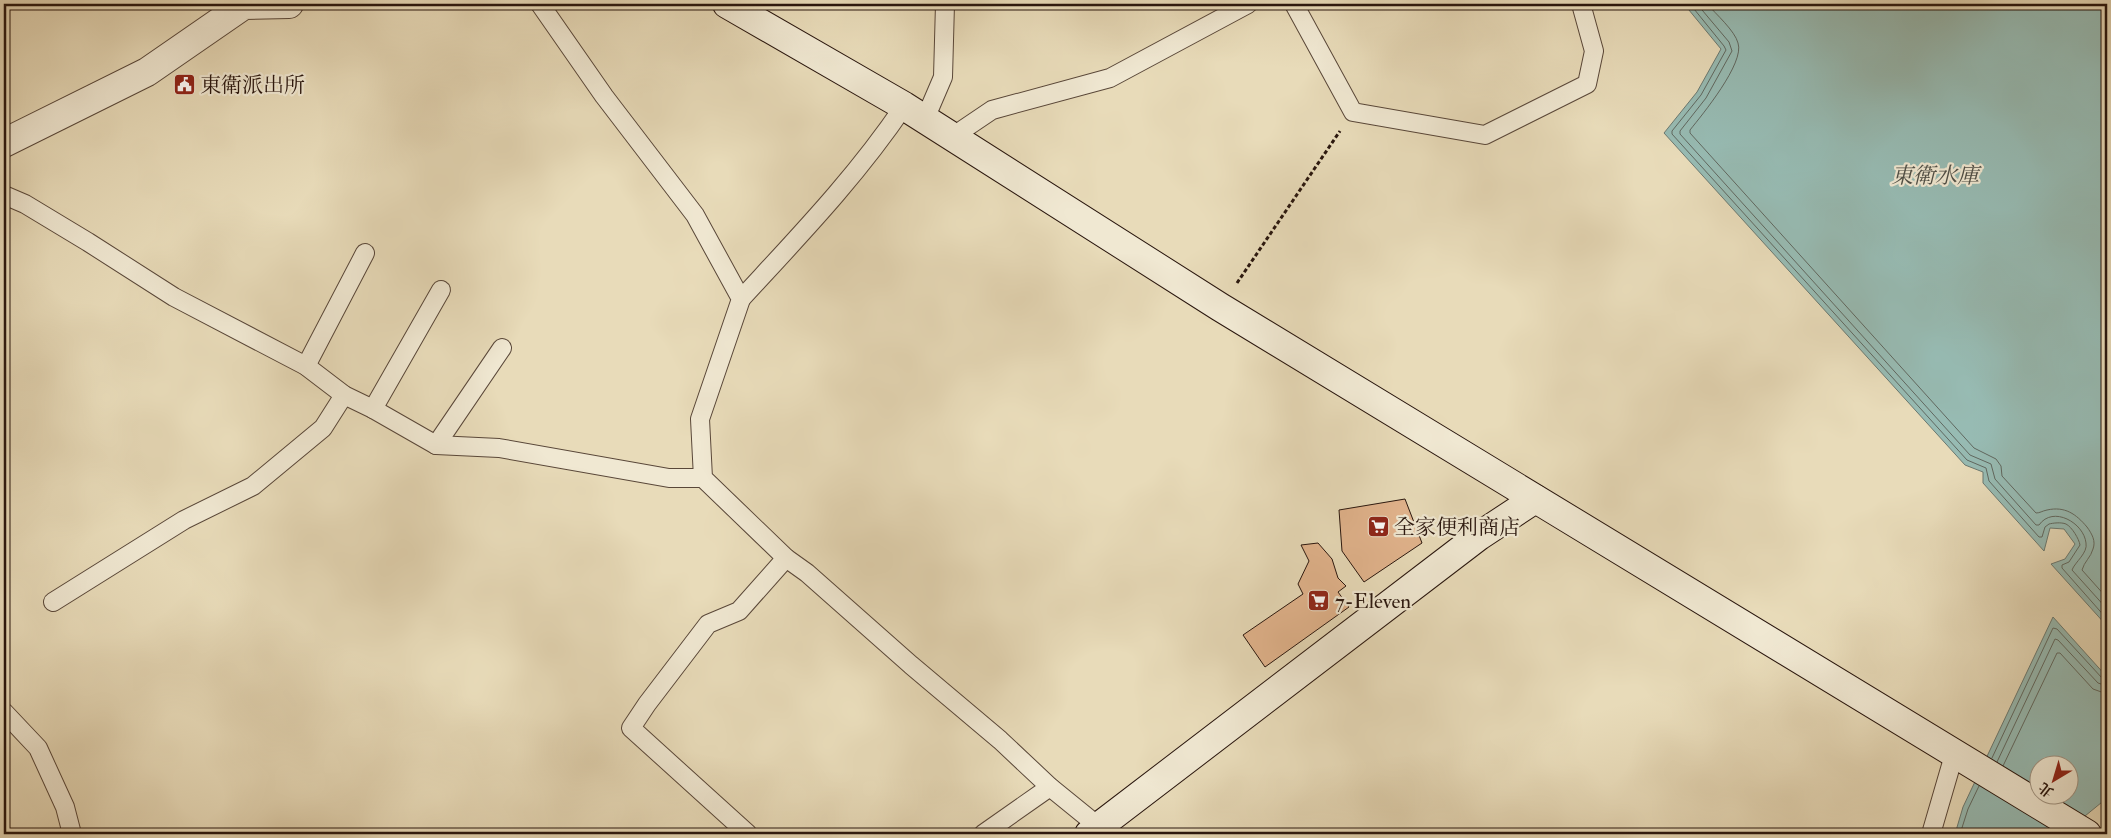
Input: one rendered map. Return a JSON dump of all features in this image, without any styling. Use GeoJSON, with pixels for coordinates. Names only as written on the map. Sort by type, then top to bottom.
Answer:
{"type":"FeatureCollection","features":[{"type":"Feature","properties":{"kind":"main road"},"geometry":{"type":"LineString","coordinates":[[4,143],[147,72],[244,5],[290,4]]}},
{"type":"Feature","properties":{"kind":"main road"},"geometry":{"type":"LineString","coordinates":[[727,4],[915,112],[1220,307],[2087,834]]}},
{"type":"Feature","properties":{"kind":"main road"},"geometry":{"type":"LineString","coordinates":[[1094,830],[1479,536],[1535,499]]}},
{"type":"Feature","properties":{"kind":"lane"},"geometry":{"type":"LineString","coordinates":[[540,4],[604,96],[695,215],[741,299]]}},
{"type":"Feature","properties":{"kind":"lane"},"geometry":{"type":"LineString","coordinates":[[945,4],[943,77],[915,112],[876,148],[823,210],[741,299],[700,419],[703,478],[786,558],[806,573],[1000,740],[1094,830]]}},
{"type":"Feature","properties":{"kind":"lane"},"geometry":{"type":"LineString","coordinates":[[952,137],[992,110],[1110,78],[1248,4]]}},
{"type":"Feature","properties":{"kind":"lane"},"geometry":{"type":"LineString","coordinates":[[1294,4],[1353,112],[1485,135],[1586,84],[1594,51],[1581,4]]}},
{"type":"Feature","properties":{"kind":"lane"},"geometry":{"type":"LineString","coordinates":[[4,195],[25,204],[80,237],[174,297],[306,366],[344,395],[373,409],[436,445],[499,448],[669,478],[703,478]]}},
{"type":"Feature","properties":{"kind":"lane"},"geometry":{"type":"LineString","coordinates":[[306,366],[365,253]]}},
{"type":"Feature","properties":{"kind":"lane"},"geometry":{"type":"LineString","coordinates":[[373,409],[441,290]]}},
{"type":"Feature","properties":{"kind":"lane"},"geometry":{"type":"LineString","coordinates":[[436,445],[502,348]]}},
{"type":"Feature","properties":{"kind":"lane"},"geometry":{"type":"LineString","coordinates":[[53,602],[184,520],[253,486],[323,428],[344,395]]}},
{"type":"Feature","properties":{"kind":"lane"},"geometry":{"type":"LineString","coordinates":[[748,834],[631,728],[708,624],[739,611],[786,558]]}},
{"type":"Feature","properties":{"kind":"lane"},"geometry":{"type":"LineString","coordinates":[[4,712],[38,748],[65,807],[72,834]]}},
{"type":"Feature","properties":{"kind":"lane"},"geometry":{"type":"LineString","coordinates":[[1931,834],[1959,756]]}},
{"type":"Feature","properties":{"kind":"lane"},"geometry":{"type":"LineString","coordinates":[[983,834],[1050,787]]}},
{"type":"Feature","properties":{"kind":"path"},"geometry":{"type":"LineString","coordinates":[[1220,307],[1353,112]]}},
{"type":"Feature","properties":{"kind":"water","name":"東衛水庫"},"geometry":{"type":"Polygon","coordinates":[[[1684,4],[2107,4],[2107,626],[2051,564],[2065,559],[2075,544],[2064,529],[2050,528],[2044,551],[1983,483],[1983,472],[1965,465],[1664,133],[1697,92],[1721,49],[1684,4]]]}},
{"type":"Feature","properties":{"kind":"water"},"geometry":{"type":"Polygon","coordinates":[[[2053,617],[2107,677],[2107,798],[2063,834],[1955,834],[1963,807],[2053,617]]]}},
{"type":"Feature","properties":{"kind":"building","name":"全家便利商店"},"geometry":{"type":"Polygon","coordinates":[[[1405,499],[1422,543],[1364,582],[1342,551],[1339,510],[1405,499]]]}},
{"type":"Feature","properties":{"kind":"building","name":"7-Eleven"},"geometry":{"type":"Polygon","coordinates":[[[1318,543],[1332,559],[1338,578],[1346,586],[1338,592],[1349,607],[1265,667],[1243,635],[1303,594],[1298,584],[1309,561],[1301,545],[1318,543]]]}},
{"type":"Feature","properties":{"kind":"place","name":"東衛派出所"},"geometry":{"type":"Point","coordinates":[184,85]}},
{"type":"Feature","properties":{"kind":"place","name":"全家便利商店"},"geometry":{"type":"Point","coordinates":[1378,527]}},
{"type":"Feature","properties":{"kind":"place","name":"7-Eleven"},"geometry":{"type":"Point","coordinates":[1319,601]}}]}
